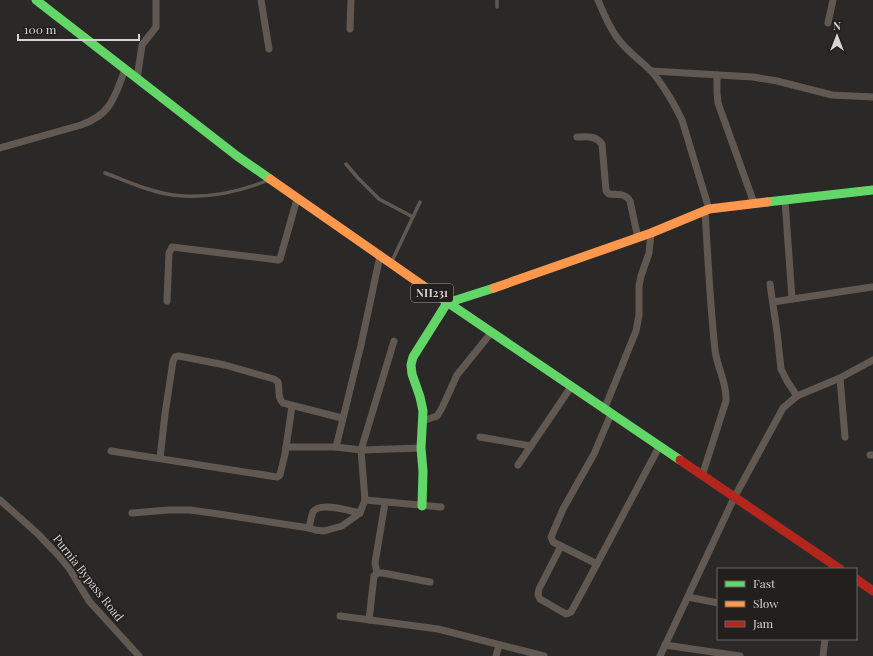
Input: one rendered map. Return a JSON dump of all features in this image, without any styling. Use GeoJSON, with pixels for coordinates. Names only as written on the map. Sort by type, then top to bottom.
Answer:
{"type":"FeatureCollection","features":[{"type":"Feature","properties":{"kind":"main road","name":"NH231"},"geometry":{"type":"LineString","coordinates":[[36,0],[237,156],[297,199],[491,333],[839,568]]}},
{"type":"Feature","properties":{"kind":"main road"},"geometry":{"type":"LineString","coordinates":[[422,506],[423,471],[421,448],[423,411],[412,374],[411,365],[413,357],[447,303],[638,238],[707,210],[754,203],[873,190]]}},
{"type":"Feature","properties":{"kind":"main road"},"geometry":{"type":"LineString","coordinates":[[857,581],[873,591]]}},
{"type":"Feature","properties":{"kind":"street"},"geometry":{"type":"LineString","coordinates":[[137,79],[142,45],[156,27],[156,0]]}},
{"type":"Feature","properties":{"kind":"street"},"geometry":{"type":"LineString","coordinates":[[261,0],[269,50]]}},
{"type":"Feature","properties":{"kind":"street"},"geometry":{"type":"LineString","coordinates":[[350,29],[351,0]]}},
{"type":"Feature","properties":{"kind":"street"},"geometry":{"type":"LineString","coordinates":[[598,0],[607,22],[615,36],[652,71],[676,107],[682,120],[707,210],[715,353],[725,385],[726,401],[702,476]]}},
{"type":"Feature","properties":{"kind":"street"},"geometry":{"type":"LineString","coordinates":[[828,24],[833,0]]}},
{"type":"Feature","properties":{"kind":"street"},"geometry":{"type":"LineString","coordinates":[[1,149],[90,122],[102,114],[112,103],[125,70]]}},
{"type":"Feature","properties":{"kind":"street"},"geometry":{"type":"LineString","coordinates":[[652,71],[753,77],[777,81],[832,95],[873,97]]}},
{"type":"Feature","properties":{"kind":"street"},"geometry":{"type":"LineString","coordinates":[[717,75],[718,103],[754,203]]}},
{"type":"Feature","properties":{"kind":"street"},"geometry":{"type":"LineString","coordinates":[[577,137],[594,137],[602,144],[606,191],[609,194],[624,195],[628,197],[638,238]]}},
{"type":"Feature","properties":{"kind":"street"},"geometry":{"type":"LineString","coordinates":[[167,301],[169,253],[172,247],[278,260],[280,259],[297,199]]}},
{"type":"Feature","properties":{"kind":"street"},"geometry":{"type":"LineString","coordinates":[[784,200],[792,299]]}},
{"type":"Feature","properties":{"kind":"street"},"geometry":{"type":"LineString","coordinates":[[597,564],[551,540],[552,533],[563,509],[594,454],[636,331],[639,315],[639,286],[649,254],[651,233]]}},
{"type":"Feature","properties":{"kind":"street"},"geometry":{"type":"LineString","coordinates":[[336,447],[361,345],[380,256]]}},
{"type":"Feature","properties":{"kind":"street"},"geometry":{"type":"LineString","coordinates":[[770,284],[781,369],[797,396]]}},
{"type":"Feature","properties":{"kind":"street"},"geometry":{"type":"LineString","coordinates":[[773,302],[872,287]]}},
{"type":"Feature","properties":{"kind":"street"},"geometry":{"type":"LineString","coordinates":[[423,421],[437,416],[458,375],[491,333]]}},
{"type":"Feature","properties":{"kind":"street"},"geometry":{"type":"LineString","coordinates":[[132,513],[190,510],[309,528],[319,531],[332,530],[342,526],[360,513],[366,500],[361,450],[394,341]]}},
{"type":"Feature","properties":{"kind":"street"},"geometry":{"type":"LineString","coordinates":[[160,458],[173,361],[179,356],[225,365],[274,379],[278,382],[280,400],[292,406],[342,418]]}},
{"type":"Feature","properties":{"kind":"street"},"geometry":{"type":"LineString","coordinates":[[660,656],[734,498],[783,408],[797,396],[840,378],[873,360]]}},
{"type":"Feature","properties":{"kind":"street"},"geometry":{"type":"LineString","coordinates":[[840,378],[845,437]]}},
{"type":"Feature","properties":{"kind":"street"},"geometry":{"type":"LineString","coordinates":[[518,465],[571,387]]}},
{"type":"Feature","properties":{"kind":"street"},"geometry":{"type":"LineString","coordinates":[[111,451],[277,477],[282,471],[292,406]]}},
{"type":"Feature","properties":{"kind":"street"},"geometry":{"type":"LineString","coordinates":[[480,437],[531,446]]}},
{"type":"Feature","properties":{"kind":"street"},"geometry":{"type":"LineString","coordinates":[[286,447],[336,447],[361,450],[421,448]]}},
{"type":"Feature","properties":{"kind":"street"},"geometry":{"type":"LineString","coordinates":[[561,546],[538,595],[540,599],[566,614],[571,612],[659,447]]}},
{"type":"Feature","properties":{"kind":"street","name":"Purnia Bypass Road"},"geometry":{"type":"LineString","coordinates":[[0,500],[38,534],[59,556],[69,568],[89,601],[139,656]]}},
{"type":"Feature","properties":{"kind":"street"},"geometry":{"type":"LineString","coordinates":[[366,500],[385,503],[441,507]]}},
{"type":"Feature","properties":{"kind":"street"},"geometry":{"type":"LineString","coordinates":[[369,620],[374,576],[377,573],[375,563],[385,503]]}},
{"type":"Feature","properties":{"kind":"street"},"geometry":{"type":"LineString","coordinates":[[309,528],[313,512],[319,507],[325,506],[360,513]]}},
{"type":"Feature","properties":{"kind":"street"},"geometry":{"type":"LineString","coordinates":[[377,573],[430,582]]}},
{"type":"Feature","properties":{"kind":"street"},"geometry":{"type":"LineString","coordinates":[[688,597],[717,603]]}},
{"type":"Feature","properties":{"kind":"street"},"geometry":{"type":"LineString","coordinates":[[340,616],[438,629],[544,656]]}},
{"type":"Feature","properties":{"kind":"street"},"geometry":{"type":"LineString","coordinates":[[823,656],[825,640]]}},
{"type":"Feature","properties":{"kind":"street"},"geometry":{"type":"LineString","coordinates":[[496,656],[499,645]]}},
{"type":"Feature","properties":{"kind":"street"},"geometry":{"type":"LineString","coordinates":[[665,645],[740,656]]}},
{"type":"Feature","properties":{"kind":"lane"},"geometry":{"type":"LineString","coordinates":[[497,0],[497,7]]}},
{"type":"Feature","properties":{"kind":"lane"},"geometry":{"type":"LineString","coordinates":[[346,164],[379,199],[413,217]]}},
{"type":"Feature","properties":{"kind":"lane"},"geometry":{"type":"LineString","coordinates":[[105,173],[172,195],[224,194],[244,189],[270,179]]}},
{"type":"Feature","properties":{"kind":"lane"},"geometry":{"type":"LineString","coordinates":[[391,264],[420,202]]}},
{"type":"Feature","properties":{"kind":"traffic: fast"},"geometry":{"type":"LineString","coordinates":[[36,0],[237,156],[270,179]]}},
{"type":"Feature","properties":{"kind":"traffic: fast"},"geometry":{"type":"LineString","coordinates":[[767,202],[873,190]]}},
{"type":"Feature","properties":{"kind":"traffic: fast"},"geometry":{"type":"LineString","coordinates":[[422,285],[680,460]]}},
{"type":"Feature","properties":{"kind":"traffic: fast"},"geometry":{"type":"LineString","coordinates":[[422,506],[423,471],[421,448],[423,411],[412,374],[411,365],[413,357],[447,303],[494,288]]}},
{"type":"Feature","properties":{"kind":"traffic: slow"},"geometry":{"type":"LineString","coordinates":[[270,179],[422,285]]}},
{"type":"Feature","properties":{"kind":"traffic: slow"},"geometry":{"type":"LineString","coordinates":[[494,288],[651,233],[709,209],[767,202]]}},
{"type":"Feature","properties":{"kind":"traffic: jam"},"geometry":{"type":"LineString","coordinates":[[680,460],[839,568]]}},
{"type":"Feature","properties":{"kind":"traffic: jam"},"geometry":{"type":"LineString","coordinates":[[857,580],[873,591]]}}]}
